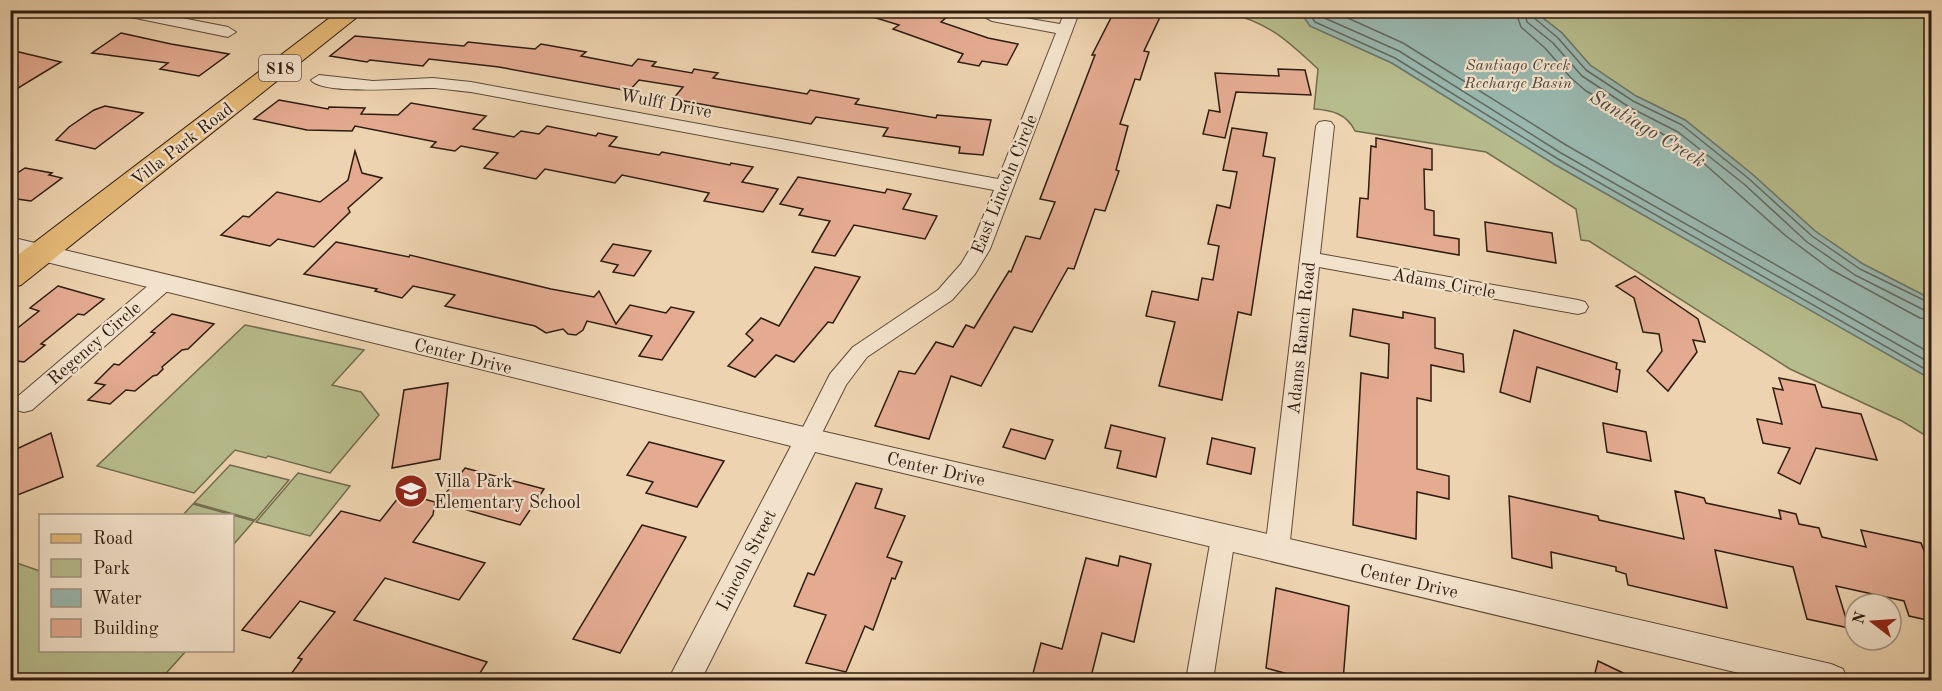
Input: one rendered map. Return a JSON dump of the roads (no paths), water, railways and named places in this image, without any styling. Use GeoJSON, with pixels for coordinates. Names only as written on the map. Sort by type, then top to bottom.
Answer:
{"type":"FeatureCollection","features":[{"type":"Feature","properties":{"kind":"main road","name":"Villa Park Road"},"geometry":{"type":"LineString","coordinates":[[193,124],[329,10]]}},
{"type":"Feature","properties":{"kind":"main road","name":"Villa Park Road"},"geometry":{"type":"LineString","coordinates":[[10,277],[20,249],[354,10]]}},
{"type":"Feature","properties":{"kind":"street"},"geometry":{"type":"LineString","coordinates":[[10,18],[24,10]]}},
{"type":"Feature","properties":{"kind":"street"},"geometry":{"type":"LineString","coordinates":[[116,10],[228,32]]}},
{"type":"Feature","properties":{"kind":"street"},"geometry":{"type":"LineString","coordinates":[[979,10],[998,18],[1066,30]]}},
{"type":"Feature","properties":{"kind":"street","name":"East Lincoln Circle"},"geometry":{"type":"LineString","coordinates":[[808,439],[838,380],[860,352],[945,295],[968,269],[980,249],[1073,10]]}},
{"type":"Feature","properties":{"kind":"street","name":"Wulff Drive"},"geometry":{"type":"LineString","coordinates":[[319,80],[373,86],[433,83],[471,87],[1004,186]]}},
{"type":"Feature","properties":{"kind":"street","name":"Adams Ranch Road"},"geometry":{"type":"LineString","coordinates":[[1277,550],[1325,126]]}},
{"type":"Feature","properties":{"kind":"street","name":"Center Drive"},"geometry":{"type":"LineString","coordinates":[[20,249],[1223,538],[1831,681]]}},
{"type":"Feature","properties":{"kind":"street","name":"Adams Circle"},"geometry":{"type":"LineString","coordinates":[[1310,259],[1578,308]]}},
{"type":"Feature","properties":{"kind":"street","name":"Regency Circle"},"geometry":{"type":"LineString","coordinates":[[24,404],[164,283]]}},
{"type":"Feature","properties":{"kind":"street","name":"Lincoln Street"},"geometry":{"type":"LineString","coordinates":[[684,681],[808,439]]}},
{"type":"Feature","properties":{"kind":"street"},"geometry":{"type":"LineString","coordinates":[[1198,681],[1223,538]]}},
{"type":"Feature","properties":{"kind":"water","name":"Santiago Creek Recharge Basin"},"geometry":{"type":"Polygon","coordinates":[[[1300,11],[1534,11],[1562,33],[1590,65],[1636,96],[1685,120],[1752,174],[1815,231],[1863,264],[1931,299],[1931,379],[1554,164],[1392,63],[1310,26],[1300,11]]]}},
{"type":"Feature","properties":{"kind":"place","name":"Villa Park Elementary School"},"geometry":{"type":"Point","coordinates":[411,491]}},
{"type":"Feature","properties":{"kind":"water label","name":"Santiago Creek"},"geometry":{"type":"Point","coordinates":[1648,128]}}]}
